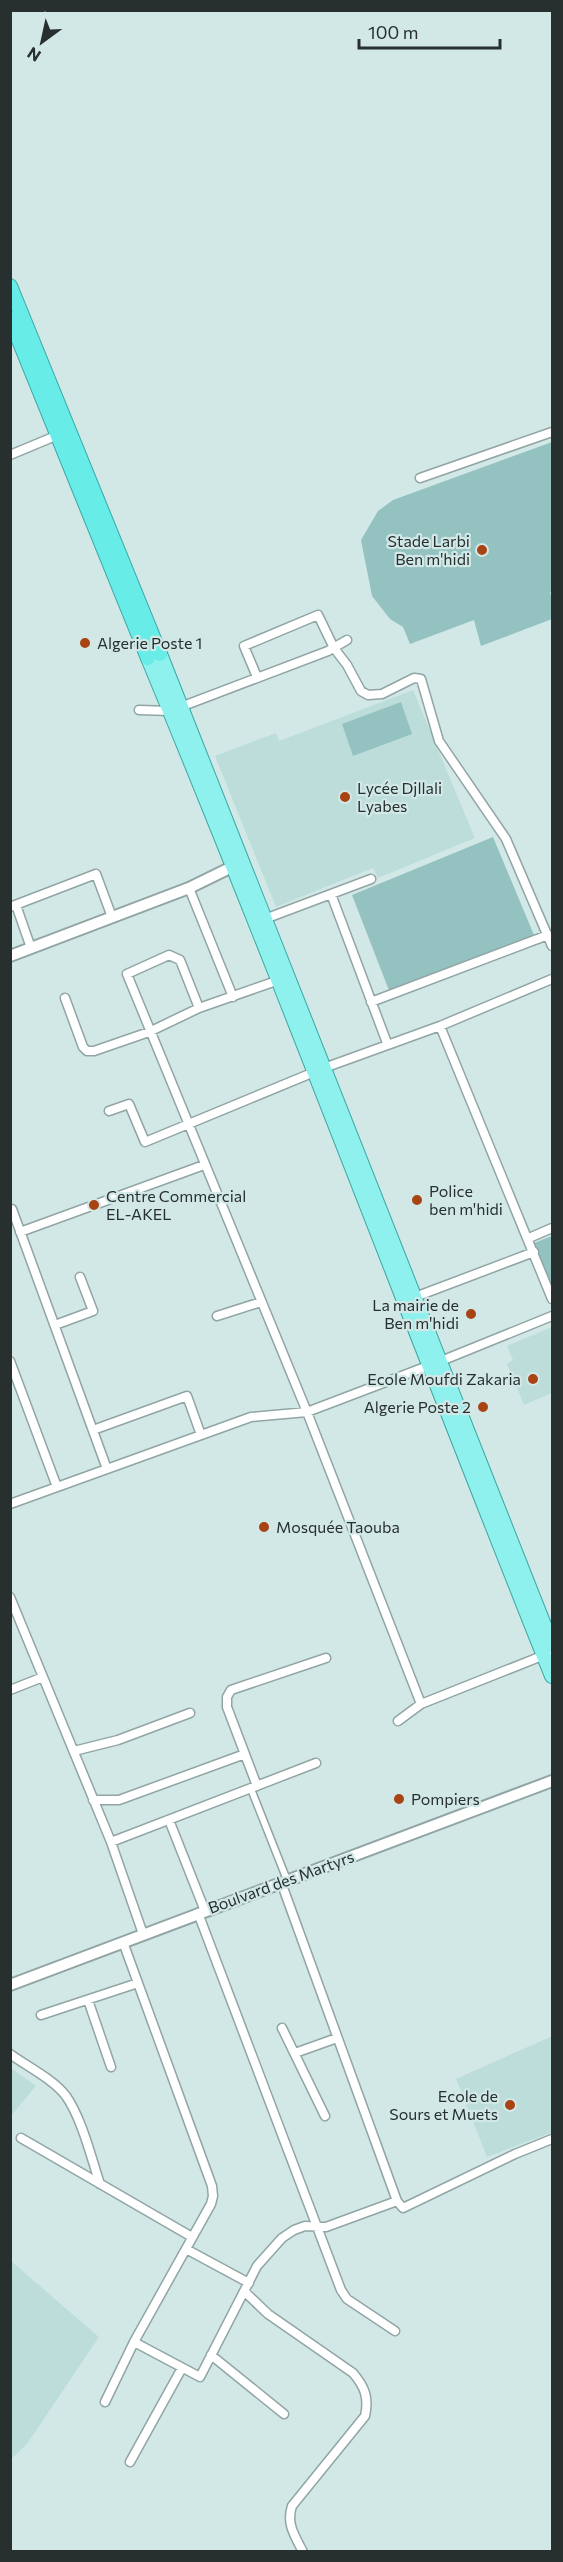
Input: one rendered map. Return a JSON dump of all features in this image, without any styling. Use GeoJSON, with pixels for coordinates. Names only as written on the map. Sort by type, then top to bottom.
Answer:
{"type":"FeatureCollection","features":[{"type":"Feature","properties":{"kind":"highway"},"geometry":{"type":"LineString","coordinates":[[10,286],[154,656]]}},
{"type":"Feature","properties":{"kind":"highway"},"geometry":{"type":"LineString","coordinates":[[10,318],[154,656]]}},
{"type":"Feature","properties":{"kind":"main road"},"geometry":{"type":"LineString","coordinates":[[154,656],[434,1364],[550,1650],[552,1676]]}},
{"type":"Feature","properties":{"kind":"main road"},"geometry":{"type":"LineString","coordinates":[[319,1070],[415,1297],[434,1364]]}},
{"type":"Feature","properties":{"kind":"street"},"geometry":{"type":"LineString","coordinates":[[420,478],[552,432]]}},
{"type":"Feature","properties":{"kind":"street"},"geometry":{"type":"LineString","coordinates":[[10,455],[58,435]]}},
{"type":"Feature","properties":{"kind":"street"},"geometry":{"type":"LineString","coordinates":[[257,677],[244,646],[318,615],[334,648],[347,665],[361,691],[368,695],[382,694],[414,678],[421,679],[439,741],[507,839],[552,946]]}},
{"type":"Feature","properties":{"kind":"street"},"geometry":{"type":"LineString","coordinates":[[139,710],[175,709],[334,648],[347,640]]}},
{"type":"Feature","properties":{"kind":"street"},"geometry":{"type":"LineString","coordinates":[[10,956],[189,888],[237,864]]}},
{"type":"Feature","properties":{"kind":"street"},"geometry":{"type":"LineString","coordinates":[[31,948],[13,906],[96,874],[112,917]]}},
{"type":"Feature","properties":{"kind":"street"},"geometry":{"type":"LineString","coordinates":[[260,921],[371,879]]}},
{"type":"Feature","properties":{"kind":"street"},"geometry":{"type":"LineString","coordinates":[[189,888],[233,997]]}},
{"type":"Feature","properties":{"kind":"street"},"geometry":{"type":"LineString","coordinates":[[331,894],[387,1044]]}},
{"type":"Feature","properties":{"kind":"street"},"geometry":{"type":"LineString","coordinates":[[371,1002],[548,935]]}},
{"type":"Feature","properties":{"kind":"street"},"geometry":{"type":"LineString","coordinates":[[199,1008],[180,960],[174,956],[127,974],[307,1412],[421,1704]]}},
{"type":"Feature","properties":{"kind":"street"},"geometry":{"type":"LineString","coordinates":[[65,998],[87,1051],[94,1051],[149,1032],[199,1008],[283,979]]}},
{"type":"Feature","properties":{"kind":"street"},"geometry":{"type":"LineString","coordinates":[[108,1111],[129,1104],[146,1143],[319,1070],[440,1026],[552,979]]}},
{"type":"Feature","properties":{"kind":"street"},"geometry":{"type":"LineString","coordinates":[[440,1026],[529,1238],[552,1299]]}},
{"type":"Feature","properties":{"kind":"street"},"geometry":{"type":"LineString","coordinates":[[20,1232],[204,1164]]}},
{"type":"Feature","properties":{"kind":"street"},"geometry":{"type":"LineString","coordinates":[[12,1209],[107,1469]]}},
{"type":"Feature","properties":{"kind":"street"},"geometry":{"type":"LineString","coordinates":[[529,1238],[552,1228]]}},
{"type":"Feature","properties":{"kind":"street"},"geometry":{"type":"LineString","coordinates":[[415,1297],[534,1252]]}},
{"type":"Feature","properties":{"kind":"street"},"geometry":{"type":"LineString","coordinates":[[55,1325],[93,1311],[80,1277]]}},
{"type":"Feature","properties":{"kind":"street"},"geometry":{"type":"LineString","coordinates":[[217,1316],[261,1302]]}},
{"type":"Feature","properties":{"kind":"street"},"geometry":{"type":"LineString","coordinates":[[10,1504],[251,1417],[307,1412],[552,1316]]}},
{"type":"Feature","properties":{"kind":"street"},"geometry":{"type":"LineString","coordinates":[[10,1361],[57,1487]]}},
{"type":"Feature","properties":{"kind":"street"},"geometry":{"type":"LineString","coordinates":[[93,1430],[187,1396],[201,1435]]}},
{"type":"Feature","properties":{"kind":"street"},"geometry":{"type":"LineString","coordinates":[[10,1597],[111,1842],[143,1934]]}},
{"type":"Feature","properties":{"kind":"street"},"geometry":{"type":"LineString","coordinates":[[398,1721],[421,1704],[550,1650]]}},
{"type":"Feature","properties":{"kind":"street"},"geometry":{"type":"LineString","coordinates":[[326,1658],[231,1690],[226,1697],[227,1707],[245,1754],[284,1881],[338,2038],[397,2201],[403,2208],[515,2154],[552,2139]]}},
{"type":"Feature","properties":{"kind":"street"},"geometry":{"type":"LineString","coordinates":[[10,1690],[43,1677]]}},
{"type":"Feature","properties":{"kind":"street"},"geometry":{"type":"LineString","coordinates":[[74,1751],[118,1740],[190,1713]]}},
{"type":"Feature","properties":{"kind":"street"},"geometry":{"type":"LineString","coordinates":[[93,1800],[119,1800],[245,1754]]}},
{"type":"Feature","properties":{"kind":"street"},"geometry":{"type":"LineString","coordinates":[[111,1842],[316,1763]]}},
{"type":"Feature","properties":{"kind":"street","name":"Boulvard des Martyrs"},"geometry":{"type":"LineString","coordinates":[[10,1985],[552,1781]]}},
{"type":"Feature","properties":{"kind":"street"},"geometry":{"type":"LineString","coordinates":[[169,1820],[332,2270],[347,2300],[395,2331]]}},
{"type":"Feature","properties":{"kind":"street"},"geometry":{"type":"LineString","coordinates":[[105,2402],[134,2342],[211,2204],[213,2196],[212,2186],[123,1942]]}},
{"type":"Feature","properties":{"kind":"street"},"geometry":{"type":"LineString","coordinates":[[41,2015],[138,1983]]}},
{"type":"Feature","properties":{"kind":"street"},"geometry":{"type":"LineString","coordinates":[[88,2000],[111,2067]]}},
{"type":"Feature","properties":{"kind":"street"},"geometry":{"type":"LineString","coordinates":[[282,2028],[325,2116]]}},
{"type":"Feature","properties":{"kind":"street"},"geometry":{"type":"LineString","coordinates":[[295,2054],[338,2038]]}},
{"type":"Feature","properties":{"kind":"street"},"geometry":{"type":"LineString","coordinates":[[10,2054],[66,2095],[74,2109],[100,2184]]}},
{"type":"Feature","properties":{"kind":"street"},"geometry":{"type":"LineString","coordinates":[[21,2138],[192,2237]]}},
{"type":"Feature","properties":{"kind":"street"},"geometry":{"type":"LineString","coordinates":[[134,2342],[200,2377],[266,2253],[282,2238],[294,2230],[317,2226],[326,2227],[397,2201]]}},
{"type":"Feature","properties":{"kind":"street"},"geometry":{"type":"LineString","coordinates":[[186,2249],[249,2283]]}},
{"type":"Feature","properties":{"kind":"street"},"geometry":{"type":"LineString","coordinates":[[245,2292],[268,2314],[353,2373],[364,2386],[368,2404],[365,2416],[292,2506],[288,2516],[290,2526],[303,2552]]}},
{"type":"Feature","properties":{"kind":"street"},"geometry":{"type":"LineString","coordinates":[[211,2355],[284,2414]]}},
{"type":"Feature","properties":{"kind":"street"},"geometry":{"type":"LineString","coordinates":[[130,2462],[182,2368]]}},
{"type":"Feature","properties":{"kind":"shaded area"},"geometry":{"type":"Polygon","coordinates":[[[552,442],[552,591],[550,592],[552,619],[481,646],[474,620],[410,644],[403,627],[390,619],[372,596],[361,540],[378,511],[393,500],[552,442]]]}},
{"type":"Feature","properties":{"kind":"shaded area","name":"Lycée Djllali Lyabes"},"geometry":{"type":"Polygon","coordinates":[[[413,690],[475,838],[378,878],[373,868],[276,907],[215,756],[276,733],[279,741],[413,690]]]}},
{"type":"Feature","properties":{"kind":"shaded area"},"geometry":{"type":"Polygon","coordinates":[[[401,702],[412,734],[353,756],[342,724],[401,702]]]}},
{"type":"Feature","properties":{"kind":"shaded area"},"geometry":{"type":"Polygon","coordinates":[[[493,837],[534,935],[390,993],[352,895],[493,837]]]}},
{"type":"Feature","properties":{"kind":"shaded area"},"geometry":{"type":"Polygon","coordinates":[[[552,1236],[552,1290],[534,1243],[552,1236]]]}},
{"type":"Feature","properties":{"kind":"shaded area","name":"Ecole Moufdi Zakaria"},"geometry":{"type":"Polygon","coordinates":[[[552,1327],[552,1393],[524,1405],[507,1364],[513,1360],[507,1346],[552,1327]]]}},
{"type":"Feature","properties":{"kind":"shaded area","name":"Ecole de Sours et Muets"},"geometry":{"type":"Polygon","coordinates":[[[552,2036],[552,2132],[487,2157],[456,2079],[552,2036]]]}},
{"type":"Feature","properties":{"kind":"shaded area"},"geometry":{"type":"Polygon","coordinates":[[[11,2068],[36,2086],[11,2116],[11,2068]]]}},
{"type":"Feature","properties":{"kind":"shaded area"},"geometry":{"type":"Polygon","coordinates":[[[11,2261],[99,2337],[27,2444],[11,2459],[11,2261]]]}},
{"type":"Feature","properties":{"kind":"place","name":"Stade Larbi Ben m'hidi"},"geometry":{"type":"Point","coordinates":[482,550]}},
{"type":"Feature","properties":{"kind":"place","name":"Algerie Poste 1"},"geometry":{"type":"Point","coordinates":[85,643]}},
{"type":"Feature","properties":{"kind":"place","name":"Lycée Djllali Lyabes"},"geometry":{"type":"Point","coordinates":[345,797]}},
{"type":"Feature","properties":{"kind":"place","name":"Police ben m'hidi"},"geometry":{"type":"Point","coordinates":[417,1200]}},
{"type":"Feature","properties":{"kind":"place","name":"Centre Commercial EL-AKEL"},"geometry":{"type":"Point","coordinates":[94,1205]}},
{"type":"Feature","properties":{"kind":"place","name":"La mairie de Ben m'hidi"},"geometry":{"type":"Point","coordinates":[471,1314]}},
{"type":"Feature","properties":{"kind":"place","name":"Ecole Moufdi Zakaria"},"geometry":{"type":"Point","coordinates":[533,1379]}},
{"type":"Feature","properties":{"kind":"place","name":"Algerie Poste 2"},"geometry":{"type":"Point","coordinates":[483,1407]}},
{"type":"Feature","properties":{"kind":"place","name":"Mosquée Taouba"},"geometry":{"type":"Point","coordinates":[264,1527]}},
{"type":"Feature","properties":{"kind":"place","name":"Pompiers"},"geometry":{"type":"Point","coordinates":[399,1799]}},
{"type":"Feature","properties":{"kind":"place","name":"Ecole de Sours et Muets"},"geometry":{"type":"Point","coordinates":[510,2105]}}]}
